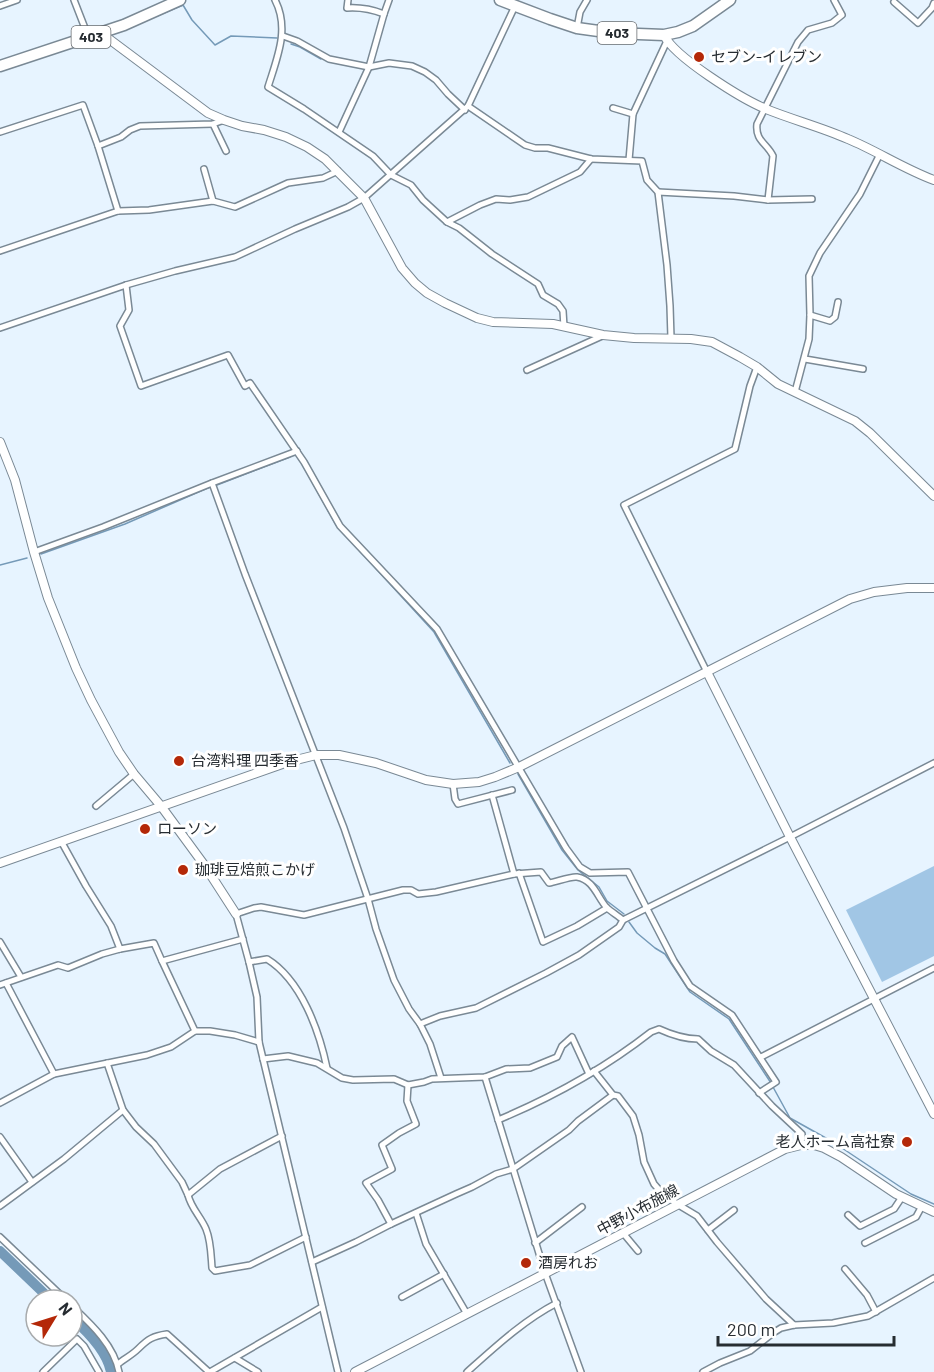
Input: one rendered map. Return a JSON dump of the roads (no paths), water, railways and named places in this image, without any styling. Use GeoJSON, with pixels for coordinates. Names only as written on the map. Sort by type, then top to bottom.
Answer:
{"type":"FeatureCollection","features":[{"type":"Feature","properties":{"kind":"highway","name":"403"},"geometry":{"type":"LineString","coordinates":[[1,62],[89,38],[180,0]]}},
{"type":"Feature","properties":{"kind":"highway","name":"403"},"geometry":{"type":"LineString","coordinates":[[500,0],[520,5],[577,28],[665,38],[693,26],[730,0]]}},
{"type":"Feature","properties":{"kind":"street"},"geometry":{"type":"LineString","coordinates":[[0,6],[17,0]]}},
{"type":"Feature","properties":{"kind":"street"},"geometry":{"type":"LineString","coordinates":[[74,0],[89,38]]}},
{"type":"Feature","properties":{"kind":"street"},"geometry":{"type":"LineString","coordinates":[[275,0],[281,12],[283,36],[268,87],[373,156],[391,175],[411,185],[423,200],[447,222],[538,284],[543,295],[558,304],[563,311],[564,327]]}},
{"type":"Feature","properties":{"kind":"street"},"geometry":{"type":"LineString","coordinates":[[348,0],[348,8],[371,9],[384,14]]}},
{"type":"Feature","properties":{"kind":"street"},"geometry":{"type":"LineString","coordinates":[[339,132],[369,67],[389,0]]}},
{"type":"Feature","properties":{"kind":"street"},"geometry":{"type":"LineString","coordinates":[[577,28],[580,12],[587,0]]}},
{"type":"Feature","properties":{"kind":"street"},"geometry":{"type":"LineString","coordinates":[[768,200],[773,156],[757,136],[757,124],[798,42],[807,30],[832,24],[842,15],[834,0]]}},
{"type":"Feature","properties":{"kind":"street"},"geometry":{"type":"LineString","coordinates":[[894,2],[918,23],[934,3]]}},
{"type":"Feature","properties":{"kind":"street"},"geometry":{"type":"LineString","coordinates":[[0,328],[126,285],[236,257],[364,198],[467,108],[520,5]]}},
{"type":"Feature","properties":{"kind":"street"},"geometry":{"type":"LineString","coordinates":[[101,33],[208,113],[242,126],[286,137],[325,159],[364,198],[402,268],[427,293],[445,303],[477,318],[493,322],[519,322],[564,327],[603,335],[712,342],[757,367],[777,384],[855,421],[932,491]]}},
{"type":"Feature","properties":{"kind":"street"},"geometry":{"type":"LineString","coordinates":[[283,36],[329,59],[369,67],[389,63],[412,66],[436,80],[448,94],[467,108],[525,145],[548,148],[591,159],[642,161],[647,180],[658,192],[667,265],[671,338]]}},
{"type":"Feature","properties":{"kind":"street"},"geometry":{"type":"LineString","coordinates":[[629,160],[633,114],[665,38],[695,66],[765,108],[847,138],[934,180]]}},
{"type":"Feature","properties":{"kind":"street"},"geometry":{"type":"LineString","coordinates":[[0,132],[83,105],[118,211]]}},
{"type":"Feature","properties":{"kind":"street"},"geometry":{"type":"LineString","coordinates":[[613,108],[633,114]]}},
{"type":"Feature","properties":{"kind":"street"},"geometry":{"type":"LineString","coordinates":[[98,146],[140,126],[213,124],[224,120]]}},
{"type":"Feature","properties":{"kind":"street"},"geometry":{"type":"LineString","coordinates":[[213,124],[226,151]]}},
{"type":"Feature","properties":{"kind":"street"},"geometry":{"type":"LineString","coordinates":[[795,392],[809,339],[809,276],[820,254],[860,194],[880,154]]}},
{"type":"Feature","properties":{"kind":"street"},"geometry":{"type":"LineString","coordinates":[[447,222],[496,199],[510,200],[528,197],[580,172],[591,159]]}},
{"type":"Feature","properties":{"kind":"street"},"geometry":{"type":"LineString","coordinates":[[204,169],[213,201]]}},
{"type":"Feature","properties":{"kind":"street"},"geometry":{"type":"LineString","coordinates":[[0,251],[118,211],[149,210],[213,201],[235,207],[288,183],[323,178],[338,171]]}},
{"type":"Feature","properties":{"kind":"street"},"geometry":{"type":"LineString","coordinates":[[658,192],[768,200],[812,199]]}},
{"type":"Feature","properties":{"kind":"street"},"geometry":{"type":"LineString","coordinates":[[126,285],[129,310],[120,326],[141,386],[228,355],[245,386],[250,383],[267,406],[340,526],[437,629],[566,848],[580,867],[590,873],[628,872],[674,962],[690,986],[732,1015],[776,1082],[759,1093]]}},
{"type":"Feature","properties":{"kind":"street"},"geometry":{"type":"LineString","coordinates":[[810,315],[830,321],[835,317],[838,302]]}},
{"type":"Feature","properties":{"kind":"street"},"geometry":{"type":"LineString","coordinates":[[526,370],[603,335]]}},
{"type":"Feature","properties":{"kind":"street"},"geometry":{"type":"LineString","coordinates":[[805,359],[863,369]]}},
{"type":"Feature","properties":{"kind":"street"},"geometry":{"type":"LineString","coordinates":[[757,367],[750,386],[735,449],[624,505],[790,837],[934,1114]]}},
{"type":"Feature","properties":{"kind":"street"},"geometry":{"type":"LineString","coordinates":[[0,442],[15,480],[48,598],[76,668],[106,730],[134,774],[161,806],[205,866],[236,914],[257,997],[259,1042],[338,1372]]}},
{"type":"Feature","properties":{"kind":"street"},"geometry":{"type":"LineString","coordinates":[[34,552],[297,452]]}},
{"type":"Feature","properties":{"kind":"street"},"geometry":{"type":"LineString","coordinates":[[212,483],[344,828],[394,980],[430,1044],[441,1078]]}},
{"type":"Feature","properties":{"kind":"street"},"geometry":{"type":"LineString","coordinates":[[0,863],[316,754],[339,755],[376,763],[426,780],[453,784],[479,782],[519,767],[850,599],[874,592],[934,588]]}},
{"type":"Feature","properties":{"kind":"street"},"geometry":{"type":"LineString","coordinates":[[420,1024],[440,1016],[476,1008],[546,973],[579,955],[619,927],[623,920],[934,764]]}},
{"type":"Feature","properties":{"kind":"street"},"geometry":{"type":"LineString","coordinates":[[96,806],[134,774]]}},
{"type":"Feature","properties":{"kind":"street"},"geometry":{"type":"LineString","coordinates":[[453,784],[458,804],[512,790]]}},
{"type":"Feature","properties":{"kind":"street"},"geometry":{"type":"LineString","coordinates":[[492,795],[516,874],[543,942],[577,927],[608,908]]}},
{"type":"Feature","properties":{"kind":"street"},"geometry":{"type":"LineString","coordinates":[[61,841],[111,926],[120,949]]}},
{"type":"Feature","properties":{"kind":"street"},"geometry":{"type":"LineString","coordinates":[[236,914],[261,907],[304,915],[403,890],[411,890],[418,894],[436,892],[516,874],[541,872],[549,883],[576,876],[594,887],[608,908],[623,920]]}},
{"type":"Feature","properties":{"kind":"street"},"geometry":{"type":"LineString","coordinates":[[162,962],[243,939]]}},
{"type":"Feature","properties":{"kind":"street"},"geometry":{"type":"LineString","coordinates":[[0,942],[21,977]]}},
{"type":"Feature","properties":{"kind":"street"},"geometry":{"type":"LineString","coordinates":[[54,1074],[3,984],[58,965],[68,968],[102,954],[154,943],[195,1031]]}},
{"type":"Feature","properties":{"kind":"street"},"geometry":{"type":"LineString","coordinates":[[249,962],[267,959],[274,963],[294,985],[322,1045],[327,1068]]}},
{"type":"Feature","properties":{"kind":"street"},"geometry":{"type":"LineString","coordinates":[[761,1057],[934,968]]}},
{"type":"Feature","properties":{"kind":"street"},"geometry":{"type":"LineString","coordinates":[[498,1120],[552,1096],[659,1029],[671,1035],[698,1039],[711,1051],[734,1065],[759,1093],[802,1134],[801,1144],[813,1145],[841,1157],[902,1197],[934,1212]]}},
{"type":"Feature","properties":{"kind":"street"},"geometry":{"type":"LineString","coordinates":[[0,1103],[54,1074],[147,1055],[171,1047],[195,1031],[226,1033],[259,1042]]}},
{"type":"Feature","properties":{"kind":"street"},"geometry":{"type":"LineString","coordinates":[[263,1059],[288,1056],[317,1063],[342,1078],[352,1080],[394,1079],[408,1085],[441,1078],[484,1077],[506,1068],[530,1068],[558,1057],[562,1046],[572,1036],[591,1073],[613,1095],[618,1096],[633,1116],[644,1161],[654,1184],[677,1204],[697,1216],[766,1299],[794,1325]]}},
{"type":"Feature","properties":{"kind":"street"},"geometry":{"type":"LineString","coordinates":[[107,1063],[123,1110],[154,1144],[176,1174],[190,1203],[206,1228],[212,1268],[215,1271],[250,1265],[306,1237]]}},
{"type":"Feature","properties":{"kind":"street"},"geometry":{"type":"LineString","coordinates":[[484,1077],[535,1243],[582,1372]]}},
{"type":"Feature","properties":{"kind":"street"},"geometry":{"type":"LineString","coordinates":[[391,1224],[366,1183],[392,1169],[382,1145],[399,1132],[416,1124],[407,1101],[408,1085]]}},
{"type":"Feature","properties":{"kind":"street"},"geometry":{"type":"LineString","coordinates":[[312,1262],[496,1174],[513,1169],[569,1130],[613,1095]]}},
{"type":"Feature","properties":{"kind":"street"},"geometry":{"type":"LineString","coordinates":[[0,1206],[64,1159],[123,1110]]}},
{"type":"Feature","properties":{"kind":"street"},"geometry":{"type":"LineString","coordinates":[[188,1195],[220,1170],[282,1136]]}},
{"type":"Feature","properties":{"kind":"street"},"geometry":{"type":"LineString","coordinates":[[0,1137],[32,1182]]}},
{"type":"Feature","properties":{"kind":"street","name":"中野小布施線"},"geometry":{"type":"LineString","coordinates":[[360,1371],[677,1204],[784,1149],[801,1144]]}},
{"type":"Feature","properties":{"kind":"street"},"geometry":{"type":"LineString","coordinates":[[848,1215],[860,1226],[894,1209],[902,1197]]}},
{"type":"Feature","properties":{"kind":"street"},"geometry":{"type":"LineString","coordinates":[[865,1243],[916,1217],[922,1206]]}},
{"type":"Feature","properties":{"kind":"street"},"geometry":{"type":"LineString","coordinates":[[535,1243],[582,1207]]}},
{"type":"Feature","properties":{"kind":"street"},"geometry":{"type":"LineString","coordinates":[[708,1230],[734,1210]]}},
{"type":"Feature","properties":{"kind":"street"},"geometry":{"type":"LineString","coordinates":[[416,1213],[426,1244],[467,1314]]}},
{"type":"Feature","properties":{"kind":"street"},"geometry":{"type":"LineString","coordinates":[[623,1233],[638,1251]]}},
{"type":"Feature","properties":{"kind":"street"},"geometry":{"type":"LineString","coordinates":[[0,1237],[53,1288]]}},
{"type":"Feature","properties":{"kind":"street"},"geometry":{"type":"LineString","coordinates":[[845,1269],[867,1295],[876,1312]]}},
{"type":"Feature","properties":{"kind":"street"},"geometry":{"type":"LineString","coordinates":[[402,1297],[444,1274]]}},
{"type":"Feature","properties":{"kind":"street"},"geometry":{"type":"LineString","coordinates":[[703,1372],[750,1352],[781,1328],[832,1323],[868,1316],[934,1278]]}},
{"type":"Feature","properties":{"kind":"street"},"geometry":{"type":"LineString","coordinates":[[467,1372],[542,1311],[557,1303]]}},
{"type":"Feature","properties":{"kind":"street"},"geometry":{"type":"LineString","coordinates":[[118,1364],[137,1350],[142,1343],[154,1336],[167,1334],[209,1372],[322,1307]]}},
{"type":"Feature","properties":{"kind":"street"},"geometry":{"type":"LineString","coordinates":[[84,1318],[106,1343],[118,1364],[119,1372]]}},
{"type":"Feature","properties":{"kind":"street"},"geometry":{"type":"LineString","coordinates":[[44,1372],[78,1339],[99,1372]]}},
{"type":"Feature","properties":{"kind":"street"},"geometry":{"type":"LineString","coordinates":[[235,1358],[258,1372]]}},
{"type":"Feature","properties":{"kind":"waterway"},"geometry":{"type":"LineString","coordinates":[[157,16],[183,5],[192,20],[215,45],[231,36],[277,38]]}},
{"type":"Feature","properties":{"kind":"waterway"},"geometry":{"type":"LineString","coordinates":[[67,49],[95,40]]}},
{"type":"Feature","properties":{"kind":"waterway"},"geometry":{"type":"LineString","coordinates":[[291,44],[321,59]]}},
{"type":"Feature","properties":{"kind":"waterway"},"geometry":{"type":"LineString","coordinates":[[217,485],[290,457]]}},
{"type":"Feature","properties":{"kind":"waterway"},"geometry":{"type":"LineString","coordinates":[[300,460],[336,525],[434,632],[510,763]]}},
{"type":"Feature","properties":{"kind":"waterway"},"geometry":{"type":"LineString","coordinates":[[41,554],[125,524],[210,487]]}},
{"type":"Feature","properties":{"kind":"waterway"},"geometry":{"type":"LineString","coordinates":[[0,565],[27,558]]}},
{"type":"Feature","properties":{"kind":"waterway"},"geometry":{"type":"LineString","coordinates":[[518,774],[562,850],[578,870],[599,887],[607,901],[624,914]]}},
{"type":"Feature","properties":{"kind":"waterway"},"geometry":{"type":"LineString","coordinates":[[629,922],[637,933],[665,954],[690,992],[729,1019],[771,1083]]}},
{"type":"Feature","properties":{"kind":"waterway"},"geometry":{"type":"LineString","coordinates":[[773,1087],[790,1118],[833,1142],[911,1194],[934,1204]]}},
{"type":"Feature","properties":{"kind":"waterway"},"geometry":{"type":"LineString","coordinates":[[0,1251],[39,1288]]}},
{"type":"Feature","properties":{"kind":"waterway"},"geometry":{"type":"LineString","coordinates":[[84,1330],[101,1349],[111,1372]]}},
{"type":"Feature","properties":{"kind":"place","name":"セブン-イレブン"},"geometry":{"type":"Point","coordinates":[699,57]}},
{"type":"Feature","properties":{"kind":"place","name":"台湾料理 四季香"},"geometry":{"type":"Point","coordinates":[179,761]}},
{"type":"Feature","properties":{"kind":"place","name":"ローソン"},"geometry":{"type":"Point","coordinates":[145,829]}},
{"type":"Feature","properties":{"kind":"place","name":"珈琲豆焙煎こかげ"},"geometry":{"type":"Point","coordinates":[183,870]}},
{"type":"Feature","properties":{"kind":"place","name":"老人ホーム高社寮"},"geometry":{"type":"Point","coordinates":[907,1142]}},
{"type":"Feature","properties":{"kind":"place","name":"酒房れお"},"geometry":{"type":"Point","coordinates":[526,1263]}}]}
